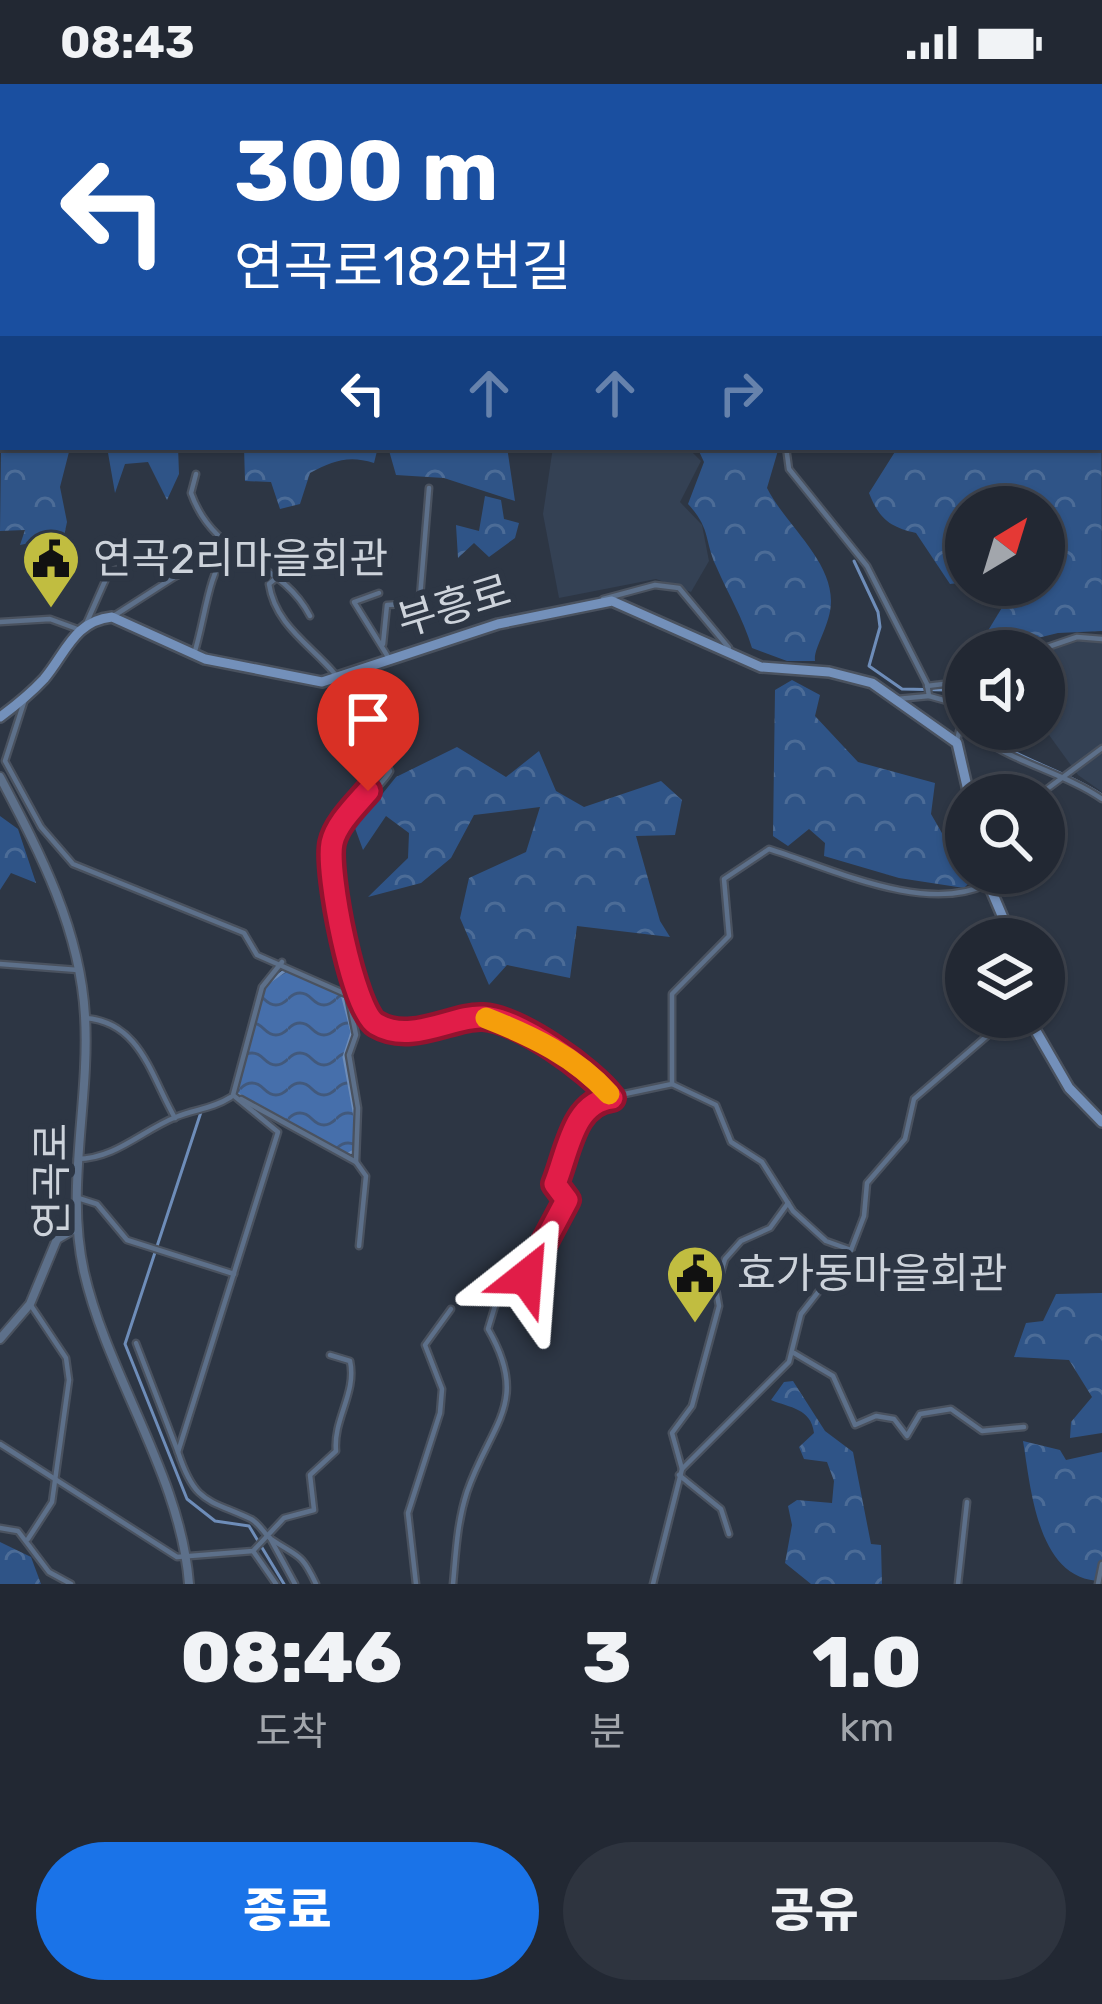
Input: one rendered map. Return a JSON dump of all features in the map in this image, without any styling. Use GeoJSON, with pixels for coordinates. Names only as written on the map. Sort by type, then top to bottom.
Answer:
{"type":"FeatureCollection","features":[{"type":"Feature","properties":{"kind":"main road","name":"부흥로"},"geometry":{"type":"LineString","coordinates":[[112,617],[194,654],[301,679],[337,678],[498,624],[592,602],[628,605],[761,667],[829,672],[872,683],[945,735]]}},
{"type":"Feature","properties":{"kind":"main road"},"geometry":{"type":"LineString","coordinates":[[0,717],[25,696],[83,627],[112,617]]}},
{"type":"Feature","properties":{"kind":"main road"},"geometry":{"type":"LineString","coordinates":[[1040,1038],[1069,1088],[1102,1122]]}},
{"type":"Feature","properties":{"kind":"street"},"geometry":{"type":"LineString","coordinates":[[786,450],[788,469],[868,566],[928,691],[945,699]]}},
{"type":"Feature","properties":{"kind":"street"},"geometry":{"type":"LineString","coordinates":[[196,474],[190,493],[224,553],[267,567],[298,595],[310,616]]}},
{"type":"Feature","properties":{"kind":"street"},"geometry":{"type":"LineString","coordinates":[[383,644],[387,605],[418,603],[420,598],[429,488]]}},
{"type":"Feature","properties":{"kind":"street"},"geometry":{"type":"LineString","coordinates":[[112,617],[176,576],[224,553]]}},
{"type":"Feature","properties":{"kind":"street"},"geometry":{"type":"LineString","coordinates":[[194,654],[224,553]]}},
{"type":"Feature","properties":{"kind":"street"},"geometry":{"type":"LineString","coordinates":[[1,622],[50,619],[83,627],[109,572],[149,559],[176,576]]}},
{"type":"Feature","properties":{"kind":"street"},"geometry":{"type":"LineString","coordinates":[[275,579],[268,584],[271,600],[337,678],[355,705],[359,739],[381,754],[390,770],[352,809],[332,839],[333,893],[359,1007],[379,1027],[445,1028],[482,1016],[533,1035],[581,1066],[612,1098]]}},
{"type":"Feature","properties":{"kind":"street","name":"부흥로"},"geometry":{"type":"LineString","coordinates":[[592,602],[669,584],[695,605],[734,655]]}},
{"type":"Feature","properties":{"kind":"street"},"geometry":{"type":"LineString","coordinates":[[379,593],[354,602],[390,660]]}},
{"type":"Feature","properties":{"kind":"street"},"geometry":{"type":"LineString","coordinates":[[1065,641],[1102,639]]}},
{"type":"Feature","properties":{"kind":"street"},"geometry":{"type":"LineString","coordinates":[[898,699],[945,685]]}},
{"type":"Feature","properties":{"kind":"street"},"geometry":{"type":"LineString","coordinates":[[25,696],[20,730],[5,761],[51,841],[73,863],[244,933],[257,955],[348,994]]}},
{"type":"Feature","properties":{"kind":"street"},"geometry":{"type":"LineString","coordinates":[[1065,776],[1102,748]]}},
{"type":"Feature","properties":{"kind":"street"},"geometry":{"type":"LineString","coordinates":[[1001,750],[1070,772],[1102,799]]}},
{"type":"Feature","properties":{"kind":"street","name":"연곡로"},"geometry":{"type":"LineString","coordinates":[[0,776],[58,897],[80,970],[85,1018],[76,1228],[94,1307],[187,1559],[189,1584]]}},
{"type":"Feature","properties":{"kind":"street"},"geometry":{"type":"LineString","coordinates":[[672,1084],[672,994],[730,936],[724,879],[769,849],[826,872],[893,888],[945,892]]}},
{"type":"Feature","properties":{"kind":"street"},"geometry":{"type":"LineString","coordinates":[[77,1159],[124,1146],[175,1118],[201,1112],[233,1095],[262,987],[282,962]]}},
{"type":"Feature","properties":{"kind":"street"},"geometry":{"type":"LineString","coordinates":[[0,964],[80,970]]}},
{"type":"Feature","properties":{"kind":"street"},"geometry":{"type":"LineString","coordinates":[[355,985],[348,994],[356,1035],[349,1054],[358,1108],[356,1162]]}},
{"type":"Feature","properties":{"kind":"street"},"geometry":{"type":"LineString","coordinates":[[85,1018],[105,1023],[142,1047],[175,1118]]}},
{"type":"Feature","properties":{"kind":"street"},"geometry":{"type":"LineString","coordinates":[[680,1472],[768,1386],[794,1353],[801,1314],[851,1250],[864,1216],[867,1183],[905,1139],[914,1099],[985,1038]]}},
{"type":"Feature","properties":{"kind":"street"},"geometry":{"type":"LineString","coordinates":[[454,1584],[459,1518],[508,1400],[506,1358],[488,1329],[501,1286],[526,1277],[567,1200],[555,1184],[582,1112],[596,1100],[672,1084],[716,1105],[731,1142],[762,1162],[788,1203],[826,1241],[851,1250]]}},
{"type":"Feature","properties":{"kind":"street"},"geometry":{"type":"LineString","coordinates":[[233,1095],[356,1162],[367,1176],[359,1246]]}},
{"type":"Feature","properties":{"kind":"street"},"geometry":{"type":"LineString","coordinates":[[178,1452],[278,1132],[233,1095]]}},
{"type":"Feature","properties":{"kind":"street"},"geometry":{"type":"LineString","coordinates":[[75,1198],[93,1201],[127,1240],[234,1274]]}},
{"type":"Feature","properties":{"kind":"street"},"geometry":{"type":"LineString","coordinates":[[652,1584],[680,1472],[672,1433],[692,1406],[719,1306],[716,1289],[725,1259],[741,1241],[770,1228],[788,1203]]}},
{"type":"Feature","properties":{"kind":"street"},"geometry":{"type":"LineString","coordinates":[[0,1340],[30,1304],[57,1239],[76,1228]]}},
{"type":"Feature","properties":{"kind":"street"},"geometry":{"type":"LineString","coordinates":[[28,1539],[52,1502],[66,1358],[30,1304]]}},
{"type":"Feature","properties":{"kind":"street"},"geometry":{"type":"LineString","coordinates":[[416,1584],[408,1513],[440,1413],[442,1388],[425,1346],[451,1309]]}},
{"type":"Feature","properties":{"kind":"street"},"geometry":{"type":"LineString","coordinates":[[136,1343],[196,1493],[216,1509],[254,1520],[270,1538],[295,1584]]}},
{"type":"Feature","properties":{"kind":"street"},"geometry":{"type":"LineString","coordinates":[[794,1353],[833,1376],[855,1424],[876,1416],[894,1419],[907,1436],[920,1414],[951,1409],[982,1431],[1024,1427]]}},
{"type":"Feature","properties":{"kind":"street"},"geometry":{"type":"LineString","coordinates":[[0,1444],[187,1559],[254,1549],[270,1538],[284,1518],[314,1510],[310,1475],[336,1451],[335,1427],[353,1372],[350,1361],[329,1354]]}},
{"type":"Feature","properties":{"kind":"street"},"geometry":{"type":"LineString","coordinates":[[680,1472],[722,1508],[730,1534]]}},
{"type":"Feature","properties":{"kind":"street"},"geometry":{"type":"LineString","coordinates":[[958,1584],[967,1502]]}},
{"type":"Feature","properties":{"kind":"street"},"geometry":{"type":"LineString","coordinates":[[0,1528],[18,1531],[49,1572],[71,1584]]}},
{"type":"Feature","properties":{"kind":"street"},"geometry":{"type":"LineString","coordinates":[[270,1538],[302,1555],[316,1584]]}},
{"type":"Feature","properties":{"kind":"street"},"geometry":{"type":"LineString","coordinates":[[254,1549],[276,1584]]}},
{"type":"Feature","properties":{"kind":"street"},"geometry":{"type":"LineString","coordinates":[[1098,1584],[1102,1564]]}},
{"type":"Feature","properties":{"kind":"shaded area"},"geometry":{"type":"Polygon","coordinates":[[[553,450],[690,450],[701,461],[680,502],[702,525],[709,561],[691,592],[656,579],[559,598],[543,514],[553,450]]]}},
{"type":"Feature","properties":{"kind":"shaded area"},"geometry":{"type":"Polygon","coordinates":[[[1102,641],[1102,792],[1078,775],[1060,750],[1065,750],[1065,646],[1102,641]]]}},
{"type":"Feature","properties":{"kind":"green space"},"geometry":{"type":"Polygon","coordinates":[[[1,450],[69,450],[60,487],[67,522],[64,536],[20,545],[25,530],[0,531],[1,450]]]}},
{"type":"Feature","properties":{"kind":"green space"},"geometry":{"type":"Polygon","coordinates":[[[108,450],[178,450],[179,474],[167,500],[148,462],[125,464],[115,493],[108,450]]]}},
{"type":"Feature","properties":{"kind":"green space"},"geometry":{"type":"Polygon","coordinates":[[[244,450],[377,450],[374,463],[341,460],[310,473],[300,504],[280,509],[271,482],[245,481],[244,450]]]}},
{"type":"Feature","properties":{"kind":"green space"},"geometry":{"type":"Polygon","coordinates":[[[389,450],[507,450],[515,501],[444,478],[396,475],[389,450]]]}},
{"type":"Feature","properties":{"kind":"green space"},"geometry":{"type":"Polygon","coordinates":[[[698,450],[778,450],[767,488],[815,556],[829,586],[830,610],[815,661],[787,661],[752,648],[704,527],[688,504],[704,462],[698,450]]]}},
{"type":"Feature","properties":{"kind":"green space"},"geometry":{"type":"Polygon","coordinates":[[[896,450],[1101,450],[1102,631],[989,630],[1003,606],[1065,606],[1065,486],[945,486],[945,576],[916,533],[886,520],[869,493],[896,450]]]}},
{"type":"Feature","properties":{"kind":"green space"},"geometry":{"type":"Polygon","coordinates":[[[485,496],[501,500],[504,519],[519,523],[515,538],[489,557],[474,543],[458,558],[456,525],[479,531],[485,496]]]}},
{"type":"Feature","properties":{"kind":"green space"},"geometry":{"type":"Polygon","coordinates":[[[792,680],[820,695],[815,716],[858,762],[935,783],[931,814],[945,838],[945,885],[899,878],[824,856],[825,843],[809,829],[788,846],[773,836],[775,690],[792,680]]]}},
{"type":"Feature","properties":{"kind":"green space"},"geometry":{"type":"Polygon","coordinates":[[[457,747],[506,777],[539,751],[556,791],[584,807],[661,781],[682,800],[675,835],[636,836],[660,921],[670,937],[577,926],[570,978],[507,965],[489,985],[460,918],[469,878],[526,852],[540,807],[474,815],[451,858],[421,883],[368,897],[408,858],[409,833],[386,816],[363,850],[355,828],[396,777],[457,747]]]}},
{"type":"Feature","properties":{"kind":"green space"},"geometry":{"type":"Polygon","coordinates":[[[0,816],[18,829],[36,883],[11,873],[0,890],[0,816]]]}},
{"type":"Feature","properties":{"kind":"green space"},"geometry":{"type":"Polygon","coordinates":[[[1102,1293],[1102,1433],[1070,1438],[1071,1422],[1092,1397],[1069,1360],[1014,1357],[1026,1323],[1043,1321],[1056,1294],[1102,1293]]]}},
{"type":"Feature","properties":{"kind":"green space"},"geometry":{"type":"Polygon","coordinates":[[[793,1381],[825,1431],[853,1452],[871,1544],[881,1545],[882,1584],[811,1584],[785,1563],[792,1525],[788,1506],[797,1500],[832,1503],[834,1481],[827,1462],[804,1459],[799,1447],[814,1433],[809,1418],[771,1400],[784,1382],[793,1381]]]}},
{"type":"Feature","properties":{"kind":"green space"},"geometry":{"type":"Polygon","coordinates":[[[1023,1441],[1060,1450],[1066,1460],[1102,1452],[1102,1581],[1080,1577],[1063,1566],[1051,1549],[1034,1506],[1023,1441]]]}},
{"type":"Feature","properties":{"kind":"green space"},"geometry":{"type":"Polygon","coordinates":[[[0,1542],[31,1557],[41,1584],[0,1584],[0,1542]]]}},
{"type":"Feature","properties":{"kind":"water"},"geometry":{"type":"Polygon","coordinates":[[[287,969],[342,994],[352,1032],[344,1057],[356,1122],[354,1151],[344,1156],[234,1092],[262,987],[287,969]]]}},
{"type":"Feature","properties":{"kind":"waterway"},"geometry":{"type":"LineString","coordinates":[[854,561],[878,612],[880,627],[869,666],[902,689],[945,690]]}},
{"type":"Feature","properties":{"kind":"waterway"},"geometry":{"type":"LineString","coordinates":[[1011,750],[1102,795]]}},
{"type":"Feature","properties":{"kind":"waterway"},"geometry":{"type":"LineString","coordinates":[[202,1109],[125,1344],[187,1499],[215,1521],[249,1526],[284,1584]]}},
{"type":"Feature","properties":{"kind":"slow traffic"},"geometry":{"type":"LineString","coordinates":[[486,1018],[533,1035],[581,1066],[609,1094]]}},
{"type":"Feature","properties":{"kind":"place","name":"연곡2리마을회관"},"geometry":{"type":"Point","coordinates":[51,610]}},
{"type":"Feature","properties":{"kind":"place","name":"효가동마을회관"},"geometry":{"type":"Point","coordinates":[695,1325]}},
{"type":"Feature","properties":{"kind":"route"},"geometry":{"type":"LineString","coordinates":[[368,791],[332,839],[330,872],[359,1007],[379,1027],[396,1030],[445,1028],[482,1016],[533,1035],[581,1066],[612,1098],[596,1100],[582,1112],[555,1184],[567,1200],[526,1277]]}}]}
